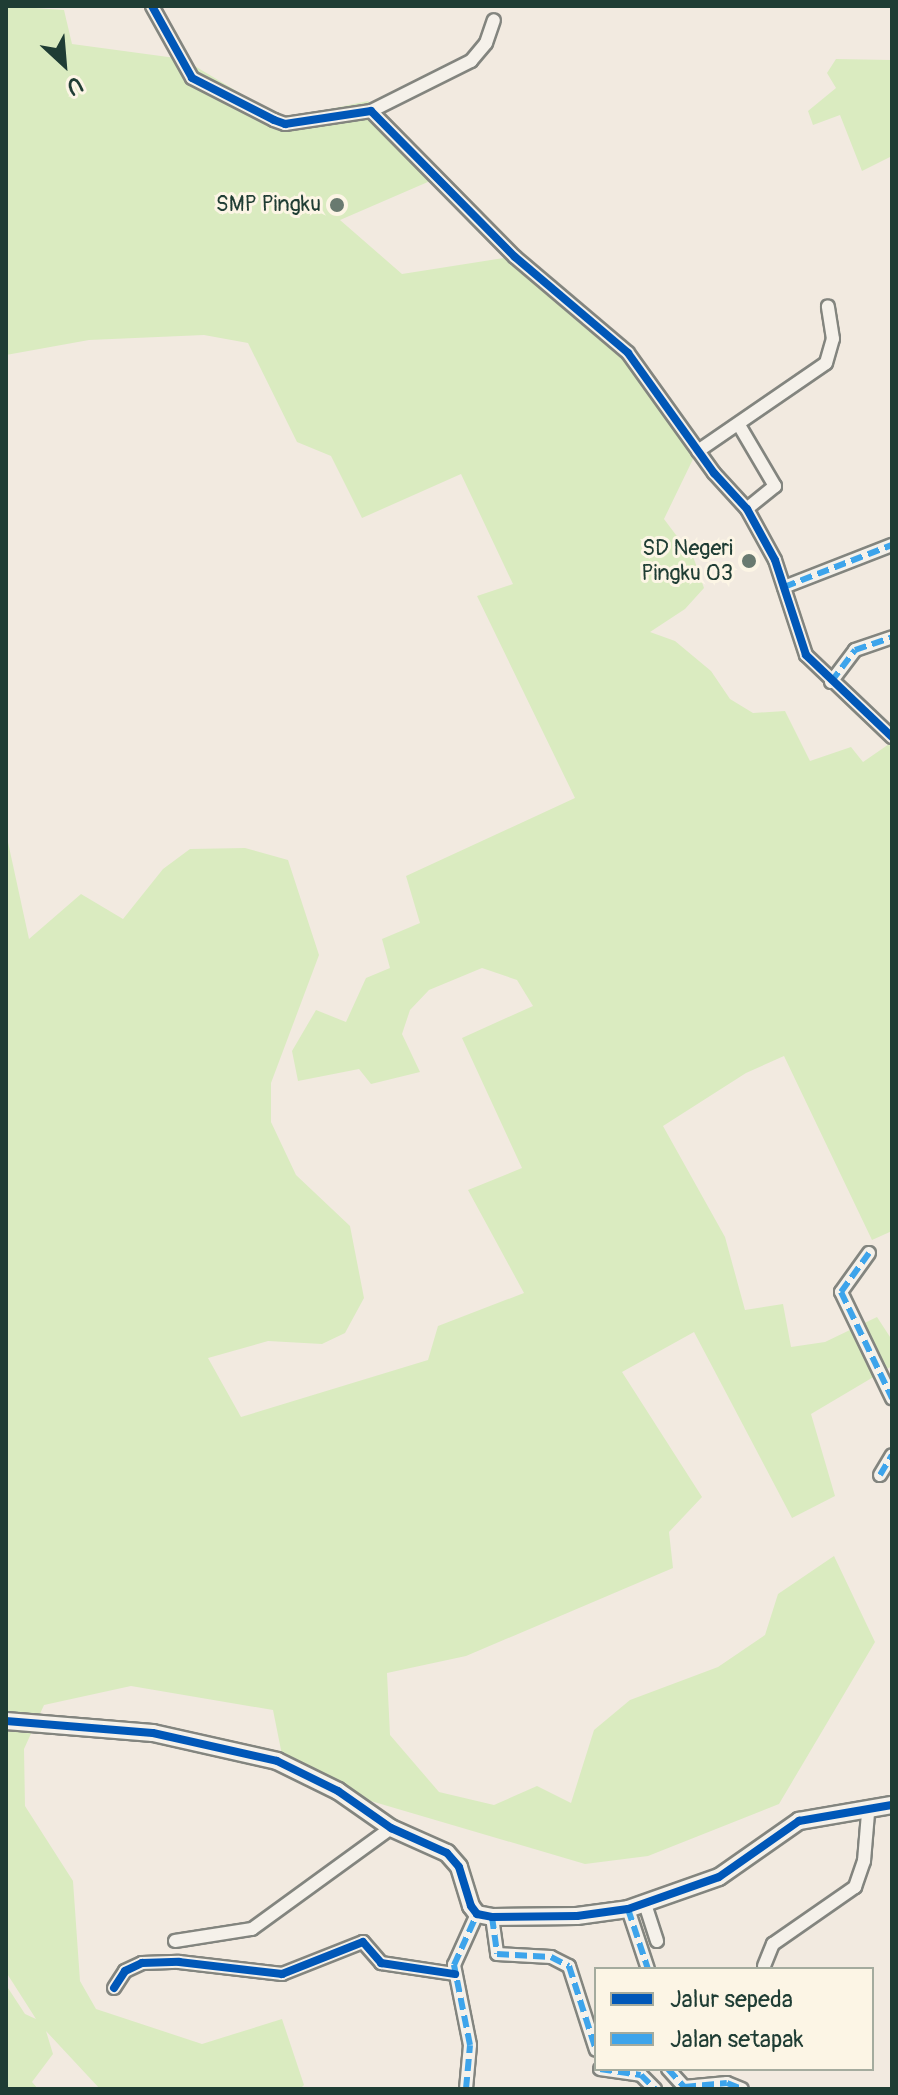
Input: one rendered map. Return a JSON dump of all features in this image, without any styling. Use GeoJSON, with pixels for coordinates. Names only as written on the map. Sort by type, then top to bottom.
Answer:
{"type":"FeatureCollection","features":[{"type":"Feature","properties":{"kind":"street"},"geometry":{"type":"LineString","coordinates":[[152,6],[192,78],[285,124],[371,111],[471,61],[482,50],[494,20]]}},
{"type":"Feature","properties":{"kind":"street"},"geometry":{"type":"LineString","coordinates":[[371,111],[515,257],[628,353],[698,451],[747,509],[784,587],[806,655],[892,737]]}},
{"type":"Feature","properties":{"kind":"street"},"geometry":{"type":"LineString","coordinates":[[698,451],[826,363],[833,339],[828,306]]}},
{"type":"Feature","properties":{"kind":"street"},"geometry":{"type":"LineString","coordinates":[[739,425],[775,486],[747,509]]}},
{"type":"Feature","properties":{"kind":"street"},"geometry":{"type":"LineString","coordinates":[[784,587],[892,545]]}},
{"type":"Feature","properties":{"kind":"street"},"geometry":{"type":"LineString","coordinates":[[831,682],[855,650],[892,637]]}},
{"type":"Feature","properties":{"kind":"street"},"geometry":{"type":"LineString","coordinates":[[869,1253],[841,1292],[892,1398]]}},
{"type":"Feature","properties":{"kind":"street"},"geometry":{"type":"LineString","coordinates":[[880,1475],[892,1455]]}},
{"type":"Feature","properties":{"kind":"street"},"geometry":{"type":"LineString","coordinates":[[6,1721],[153,1733],[235,1749],[277,1761],[338,1791],[391,1828],[447,1853],[459,1867],[485,1916],[497,1954],[551,1957],[569,1966],[594,2044]]}},
{"type":"Feature","properties":{"kind":"street"},"geometry":{"type":"LineString","coordinates":[[485,1916],[577,1916],[628,1909],[719,1877],[799,1821],[868,1813],[892,1805]]}},
{"type":"Feature","properties":{"kind":"street"},"geometry":{"type":"LineString","coordinates":[[764,1966],[773,1944],[855,1887],[864,1861],[868,1813]]}},
{"type":"Feature","properties":{"kind":"street"},"geometry":{"type":"LineString","coordinates":[[175,1941],[252,1929],[391,1828]]}},
{"type":"Feature","properties":{"kind":"street"},"geometry":{"type":"LineString","coordinates":[[645,1904],[657,1941]]}},
{"type":"Feature","properties":{"kind":"street"},"geometry":{"type":"LineString","coordinates":[[628,1909],[647,1967]]}},
{"type":"Feature","properties":{"kind":"street"},"geometry":{"type":"LineString","coordinates":[[466,2089],[470,2045],[455,1974],[485,1916]]}},
{"type":"Feature","properties":{"kind":"street"},"geometry":{"type":"LineString","coordinates":[[114,1988],[125,1971],[142,1963],[179,1962],[282,1974],[363,1942],[381,1963],[455,1974]]}},
{"type":"Feature","properties":{"kind":"street"},"geometry":{"type":"LineString","coordinates":[[601,2089],[601,2071],[630,2072],[655,2089]]}},
{"type":"Feature","properties":{"kind":"street"},"geometry":{"type":"LineString","coordinates":[[670,2071],[684,2087],[727,2083],[742,2089]]}},
{"type":"Feature","properties":{"kind":"green space"},"geometry":{"type":"Polygon","coordinates":[[[6,6],[64,10],[72,44],[183,59],[283,119],[368,101],[444,175],[340,220],[402,274],[516,256],[638,365],[694,457],[664,519],[694,559],[704,588],[685,609],[650,632],[675,641],[711,671],[730,699],[753,713],[785,711],[810,761],[851,747],[863,762],[892,742],[892,1231],[872,1240],[784,1056],[746,1073],[663,1126],[725,1237],[745,1310],[783,1304],[791,1347],[825,1342],[877,1317],[892,1340],[892,1366],[811,1414],[835,1496],[792,1518],[694,1332],[622,1372],[702,1497],[669,1532],[673,1568],[466,1656],[387,1673],[390,1735],[439,1792],[494,1805],[537,1786],[571,1803],[594,1730],[630,1700],[718,1667],[765,1635],[778,1594],[834,1556],[875,1642],[779,1804],[648,1856],[585,1864],[364,1799],[285,1770],[273,1710],[131,1686],[44,1705],[24,1749],[25,1806],[73,1881],[80,1981],[96,2009],[202,2044],[282,2019],[304,2085],[300,2089],[100,2089],[46,2031],[53,2054],[32,2082],[38,2089],[6,2089],[6,1985],[25,2014],[36,2019],[6,1972],[6,833],[29,939],[81,894],[123,919],[163,869],[190,849],[245,848],[288,860],[319,955],[271,1083],[271,1122],[296,1175],[350,1226],[364,1298],[345,1333],[322,1344],[268,1341],[208,1358],[241,1417],[428,1360],[438,1326],[524,1293],[468,1190],[522,1168],[462,1038],[533,1006],[517,980],[482,968],[429,990],[410,1010],[402,1034],[420,1072],[371,1084],[359,1069],[298,1081],[292,1051],[316,1010],[346,1022],[366,978],[390,968],[382,939],[420,923],[406,876],[575,798],[477,596],[513,584],[461,474],[362,518],[331,456],[297,442],[248,343],[204,335],[89,340],[6,355],[6,6]]]}},
{"type":"Feature","properties":{"kind":"green space"},"geometry":{"type":"Polygon","coordinates":[[[836,59],[892,60],[892,156],[862,171],[840,115],[813,125],[808,111],[836,88],[827,73],[836,59]]]}},
{"type":"Feature","properties":{"kind":"marked path"},"geometry":{"type":"LineString","coordinates":[[784,587],[892,545]]}},
{"type":"Feature","properties":{"kind":"marked path"},"geometry":{"type":"LineString","coordinates":[[831,682],[855,650],[892,637]]}},
{"type":"Feature","properties":{"kind":"marked path"},"geometry":{"type":"LineString","coordinates":[[869,1253],[841,1292],[892,1398]]}},
{"type":"Feature","properties":{"kind":"marked path"},"geometry":{"type":"LineString","coordinates":[[880,1475],[892,1455]]}},
{"type":"Feature","properties":{"kind":"marked path"},"geometry":{"type":"LineString","coordinates":[[628,1909],[647,1967]]}},
{"type":"Feature","properties":{"kind":"marked path"},"geometry":{"type":"LineString","coordinates":[[466,2089],[470,2045],[454,1965],[477,1914]]}},
{"type":"Feature","properties":{"kind":"marked path"},"geometry":{"type":"LineString","coordinates":[[492,1917],[497,1954],[551,1957],[569,1966],[594,2044]]}},
{"type":"Feature","properties":{"kind":"marked path"},"geometry":{"type":"LineString","coordinates":[[614,2071],[641,2075],[655,2089]]}},
{"type":"Feature","properties":{"kind":"marked path"},"geometry":{"type":"LineString","coordinates":[[670,2071],[684,2087],[727,2083],[742,2089]]}},
{"type":"Feature","properties":{"kind":"cycle path"},"geometry":{"type":"LineString","coordinates":[[152,6],[192,78],[274,120],[285,124],[371,111],[515,257],[628,353],[714,473],[747,509],[775,560],[806,655],[892,737]]}},
{"type":"Feature","properties":{"kind":"cycle path"},"geometry":{"type":"LineString","coordinates":[[6,1721],[153,1733],[277,1761],[338,1791],[391,1828],[447,1853],[459,1867],[471,1906],[477,1914],[492,1917],[577,1916],[628,1909],[719,1877],[799,1821],[892,1805]]}},
{"type":"Feature","properties":{"kind":"cycle path"},"geometry":{"type":"LineString","coordinates":[[114,1988],[125,1971],[142,1963],[179,1962],[282,1974],[363,1942],[381,1963],[455,1974]]}},
{"type":"Feature","properties":{"kind":"place","name":"SMP Pingku"},"geometry":{"type":"Point","coordinates":[337,205]}},
{"type":"Feature","properties":{"kind":"place","name":"SD Negeri Pingku 03"},"geometry":{"type":"Point","coordinates":[749,561]}}]}
